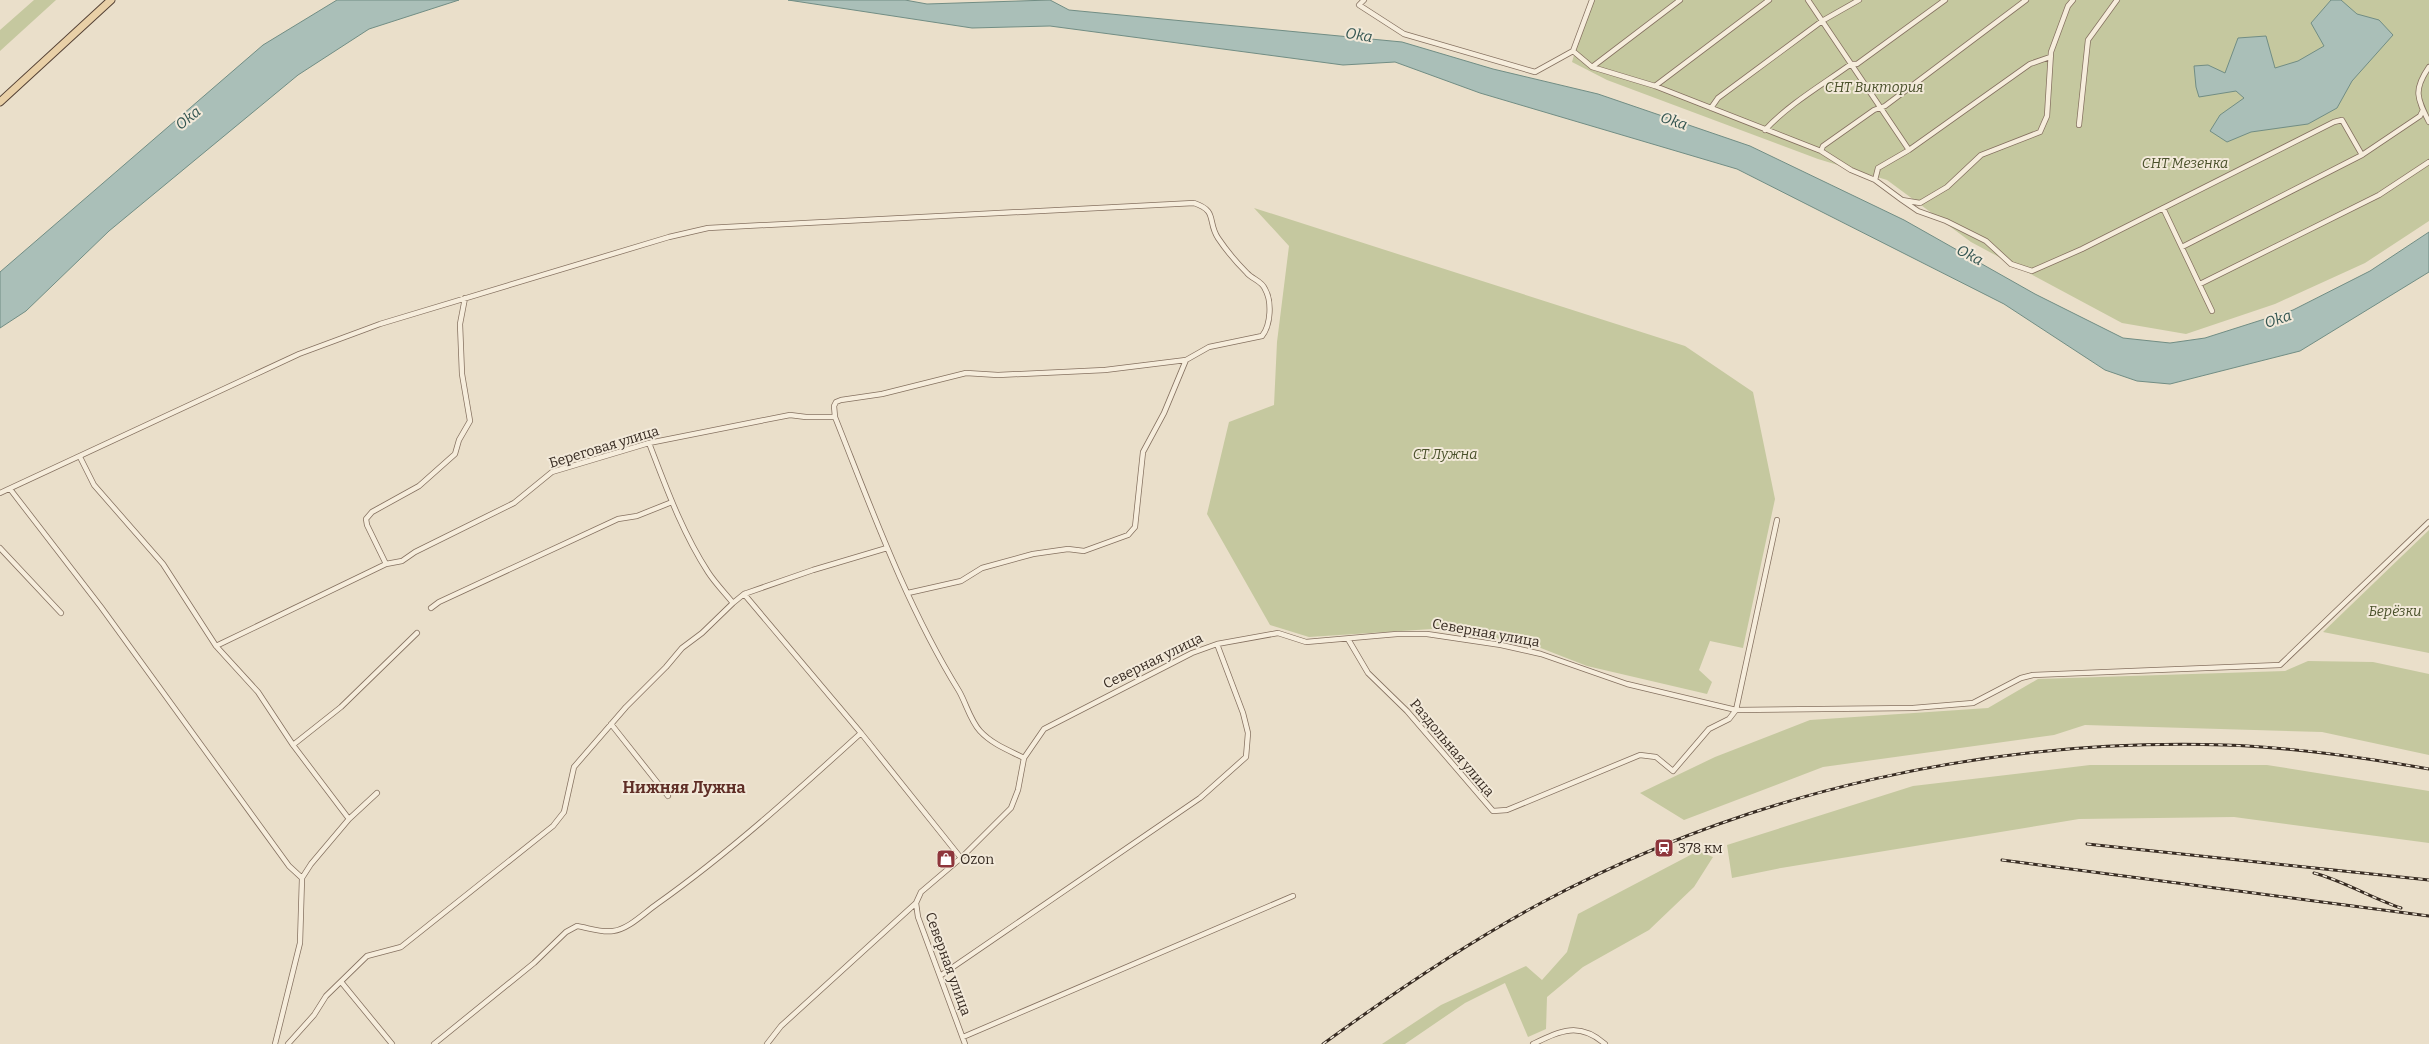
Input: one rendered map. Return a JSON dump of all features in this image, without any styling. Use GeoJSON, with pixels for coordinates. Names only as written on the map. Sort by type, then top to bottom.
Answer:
{"type":"FeatureCollection","features":[{"type":"Feature","properties":{"kind":"main road"},"geometry":{"type":"LineString","coordinates":[[0,102],[111,0]]}},
{"type":"Feature","properties":{"kind":"street"},"geometry":{"type":"LineString","coordinates":[[1364,0],[1359,5],[1404,34],[1535,72],[1573,51],[1592,0]]}},
{"type":"Feature","properties":{"kind":"street"},"geometry":{"type":"LineString","coordinates":[[1592,67],[1680,0]]}},
{"type":"Feature","properties":{"kind":"street"},"geometry":{"type":"LineString","coordinates":[[1655,86],[1769,0]]}},
{"type":"Feature","properties":{"kind":"street"},"geometry":{"type":"LineString","coordinates":[[1808,0],[1909,150]]}},
{"type":"Feature","properties":{"kind":"street"},"geometry":{"type":"LineString","coordinates":[[1711,108],[1718,98],[1822,21],[1859,0]]}},
{"type":"Feature","properties":{"kind":"street"},"geometry":{"type":"LineString","coordinates":[[1765,130],[1776,118],[1851,64],[1857,64],[1945,0]]}},
{"type":"Feature","properties":{"kind":"street"},"geometry":{"type":"LineString","coordinates":[[1821,151],[1824,146],[1885,106],[2026,0]]}},
{"type":"Feature","properties":{"kind":"street"},"geometry":{"type":"LineString","coordinates":[[1902,200],[1920,203],[1947,187],[1981,155],[2040,132],[2047,116],[2050,57],[2068,6],[2073,0]]}},
{"type":"Feature","properties":{"kind":"street"},"geometry":{"type":"LineString","coordinates":[[2079,125],[2088,40],[2117,0]]}},
{"type":"Feature","properties":{"kind":"street"},"geometry":{"type":"LineString","coordinates":[[1573,51],[1592,67],[1655,86],[1821,151],[1851,170],[1875,180],[1918,211],[1946,221],[1986,241],[2011,264],[2032,271],[2163,208],[2334,122],[2342,120],[2362,155]]}},
{"type":"Feature","properties":{"kind":"street"},"geometry":{"type":"LineString","coordinates":[[1875,180],[1878,168],[1909,150],[2030,64],[2050,57]]}},
{"type":"Feature","properties":{"kind":"street"},"geometry":{"type":"LineString","coordinates":[[2429,67],[2418,84],[2418,96],[2429,122]]}},
{"type":"Feature","properties":{"kind":"street"},"geometry":{"type":"LineString","coordinates":[[2182,247],[2362,155],[2420,116],[2423,110]]}},
{"type":"Feature","properties":{"kind":"street"},"geometry":{"type":"LineString","coordinates":[[2200,284],[2379,195],[2429,162]]}},
{"type":"Feature","properties":{"kind":"street"},"geometry":{"type":"LineString","coordinates":[[0,493],[299,354],[380,324],[669,237],[708,228],[1194,203],[1203,206],[1210,212],[1213,230],[1218,239],[1248,274],[1265,288],[1269,301],[1268,325],[1262,336],[1209,347],[1186,360],[1105,370],[998,375],[966,373],[882,394],[841,400],[836,402],[834,406],[835,417],[887,548],[933,649],[966,703],[979,730],[993,743],[1024,758]]}},
{"type":"Feature","properties":{"kind":"street"},"geometry":{"type":"LineString","coordinates":[[2163,208],[2212,311]]}},
{"type":"Feature","properties":{"kind":"street"},"geometry":{"type":"LineString","coordinates":[[216,646],[386,564],[367,525],[366,519],[372,512],[419,486],[436,473],[455,454],[459,440],[470,421],[462,374],[460,324],[465,298]]}},
{"type":"Feature","properties":{"kind":"street"},"geometry":{"type":"LineString","coordinates":[[908,593],[961,581],[982,568],[1033,554],[1068,549],[1084,551],[1128,535],[1135,527],[1142,452],[1164,413],[1186,360]]}},
{"type":"Feature","properties":{"kind":"street","name":"Береговая улица"},"geometry":{"type":"LineString","coordinates":[[386,564],[402,562],[415,552],[514,503],[552,472],[649,443],[790,415],[806,418],[835,417]]}},
{"type":"Feature","properties":{"kind":"street"},"geometry":{"type":"LineString","coordinates":[[649,443],[672,502],[708,572],[733,603]]}},
{"type":"Feature","properties":{"kind":"street"},"geometry":{"type":"LineString","coordinates":[[80,456],[94,485],[175,582],[186,602],[216,646],[258,692],[293,745],[349,819]]}},
{"type":"Feature","properties":{"kind":"street"},"geometry":{"type":"LineString","coordinates":[[10,489],[101,607],[289,866],[302,878]]}},
{"type":"Feature","properties":{"kind":"street"},"geometry":{"type":"LineString","coordinates":[[431,608],[439,602],[618,519],[637,516],[672,502]]}},
{"type":"Feature","properties":{"kind":"street"},"geometry":{"type":"LineString","coordinates":[[1736,710],[1777,520]]}},
{"type":"Feature","properties":{"kind":"street","name":"Северная улица"},"geometry":{"type":"LineString","coordinates":[[965,1044],[918,917],[916,903],[921,892],[961,858],[1011,808],[1018,790],[1024,758],[1044,729],[1192,653],[1217,644],[1278,633],[1306,642],[1397,634],[1427,634],[1501,645],[1541,654],[1627,684],[1736,710],[1913,708],[1973,703],[2021,678],[2033,675],[2280,665],[2429,522]]}},
{"type":"Feature","properties":{"kind":"street"},"geometry":{"type":"LineString","coordinates":[[0,548],[61,613]]}},
{"type":"Feature","properties":{"kind":"street"},"geometry":{"type":"LineString","coordinates":[[288,1044],[314,1015],[326,996],[342,983],[367,956],[402,947],[553,826],[564,812],[574,767],[611,724],[666,667],[682,648],[702,633],[733,603],[744,594],[812,570],[887,548]]}},
{"type":"Feature","properties":{"kind":"street"},"geometry":{"type":"LineString","coordinates":[[744,594],[861,733],[961,858]]}},
{"type":"Feature","properties":{"kind":"street"},"geometry":{"type":"LineString","coordinates":[[293,745],[340,707],[417,633]]}},
{"type":"Feature","properties":{"kind":"street","name":"Раздольная улица"},"geometry":{"type":"LineString","coordinates":[[1348,639],[1368,673],[1407,711],[1493,811],[1507,810],[1640,755],[1656,757],[1673,771],[1709,730],[1729,719],[1736,710]]}},
{"type":"Feature","properties":{"kind":"street"},"geometry":{"type":"LineString","coordinates":[[940,976],[1200,798],[1246,757],[1248,732],[1243,713],[1217,644]]}},
{"type":"Feature","properties":{"kind":"street"},"geometry":{"type":"LineString","coordinates":[[611,724],[668,796]]}},
{"type":"Feature","properties":{"kind":"street"},"geometry":{"type":"LineString","coordinates":[[434,1044],[534,962],[566,932],[577,926],[604,932],[614,931],[628,924],[669,895],[740,841],[861,733]]}},
{"type":"Feature","properties":{"kind":"street"},"geometry":{"type":"LineString","coordinates":[[275,1044],[290,991],[300,943],[302,878],[310,864],[349,819],[377,793]]}},
{"type":"Feature","properties":{"kind":"street"},"geometry":{"type":"LineString","coordinates":[[963,1037],[1293,896]]}},
{"type":"Feature","properties":{"kind":"street"},"geometry":{"type":"LineString","coordinates":[[767,1044],[781,1026],[916,903]]}},
{"type":"Feature","properties":{"kind":"street"},"geometry":{"type":"LineString","coordinates":[[342,983],[392,1044]]}},
{"type":"Feature","properties":{"kind":"street"},"geometry":{"type":"LineString","coordinates":[[1533,1044],[1555,1033],[1577,1029],[1592,1034],[1605,1044]]}},
{"type":"Feature","properties":{"kind":"green space"},"geometry":{"type":"Polygon","coordinates":[[[34,0],[56,0],[0,51],[0,30],[34,0]]]}},
{"type":"Feature","properties":{"kind":"green space","name":"СНТ Мезенка"},"geometry":{"type":"Polygon","coordinates":[[[1590,0],[2429,0],[2429,221],[2365,263],[2275,304],[2186,334],[2122,323],[1971,242],[1887,180],[1818,159],[1607,80],[1572,62],[1590,0]]]}},
{"type":"Feature","properties":{"kind":"green space","name":"СТ Лужна"},"geometry":{"type":"Polygon","coordinates":[[[1254,208],[1685,346],[1753,392],[1775,499],[1743,648],[1710,641],[1699,670],[1712,682],[1707,694],[1587,666],[1533,645],[1496,638],[1473,637],[1432,629],[1309,637],[1270,625],[1207,514],[1229,422],[1274,405],[1277,342],[1289,246],[1254,208]]]}},
{"type":"Feature","properties":{"kind":"green space","name":"Берёзки"},"geometry":{"type":"Polygon","coordinates":[[[2429,530],[2429,653],[2323,632],[2429,530]]]}},
{"type":"Feature","properties":{"kind":"green space"},"geometry":{"type":"Polygon","coordinates":[[[2308,661],[2373,662],[2429,674],[2429,755],[2322,732],[2085,725],[2054,735],[1823,767],[1684,820],[1640,793],[1715,757],[1810,720],[1988,708],[2038,679],[2285,671],[2308,661]]]}},
{"type":"Feature","properties":{"kind":"green space"},"geometry":{"type":"Polygon","coordinates":[[[2090,765],[2267,765],[2429,791],[2429,843],[2234,817],[2079,819],[1781,868],[1732,878],[1727,845],[1913,786],[2090,765]]]}},
{"type":"Feature","properties":{"kind":"green space"},"geometry":{"type":"Polygon","coordinates":[[[1698,851],[1713,857],[1694,887],[1649,930],[1583,967],[1547,997],[1546,1029],[1528,1037],[1505,983],[1465,1003],[1405,1044],[1382,1044],[1441,1005],[1526,966],[1542,980],[1567,952],[1578,914],[1698,851]]]}},
{"type":"Feature","properties":{"kind":"water","name":"Oka"},"geometry":{"type":"Polygon","coordinates":[[[337,0],[459,0],[369,29],[298,75],[109,231],[26,311],[0,328],[0,272],[263,45],[337,0]]]}},
{"type":"Feature","properties":{"kind":"water","name":"Oka"},"geometry":{"type":"Polygon","coordinates":[[[788,0],[905,0],[927,4],[1050,0],[1069,10],[1402,42],[1493,69],[1598,94],[1750,146],[1904,220],[2035,294],[2123,338],[2170,343],[2205,338],[2293,310],[2370,271],[2429,232],[2429,272],[2300,351],[2170,384],[2137,381],[2105,370],[2004,304],[1737,169],[1480,93],[1395,62],[1343,65],[1050,26],[972,28],[788,0]]]}},
{"type":"Feature","properties":{"kind":"water"},"geometry":{"type":"Polygon","coordinates":[[[2331,0],[2341,0],[2357,14],[2379,20],[2393,35],[2352,81],[2337,108],[2308,124],[2251,132],[2227,142],[2210,131],[2220,115],[2244,98],[2236,91],[2199,97],[2196,87],[2194,66],[2208,65],[2225,73],[2238,38],[2266,36],[2275,68],[2298,61],[2324,46],[2311,23],[2331,0]]]}},
{"type":"Feature","properties":{"kind":"railway"},"geometry":{"type":"LineString","coordinates":[[1323,1044],[1376,1006],[1485,935],[1541,903],[1620,864],[1702,830],[1787,802],[1872,779],[1959,762],[2047,751],[2136,745],[2224,745],[2301,750],[2378,760],[2429,769]]}},
{"type":"Feature","properties":{"kind":"railway"},"geometry":{"type":"LineString","coordinates":[[2087,844],[2429,880]]}},
{"type":"Feature","properties":{"kind":"railway"},"geometry":{"type":"LineString","coordinates":[[2002,860],[2429,916]]}},
{"type":"Feature","properties":{"kind":"railway"},"geometry":{"type":"LineString","coordinates":[[2314,873],[2336,880],[2401,908]]}},
{"type":"Feature","properties":{"kind":"place","name":"378 км"},"geometry":{"type":"Point","coordinates":[1664,848]}},
{"type":"Feature","properties":{"kind":"place","name":"Ozon"},"geometry":{"type":"Point","coordinates":[946,859]}},
{"type":"Feature","properties":{"kind":"district","name":"Нижняя Лужна"},"geometry":{"type":"Point","coordinates":[684,787]}},
{"type":"Feature","properties":{"kind":"park label","name":"СНТ Виктория"},"geometry":{"type":"Point","coordinates":[1874,87]}}]}
